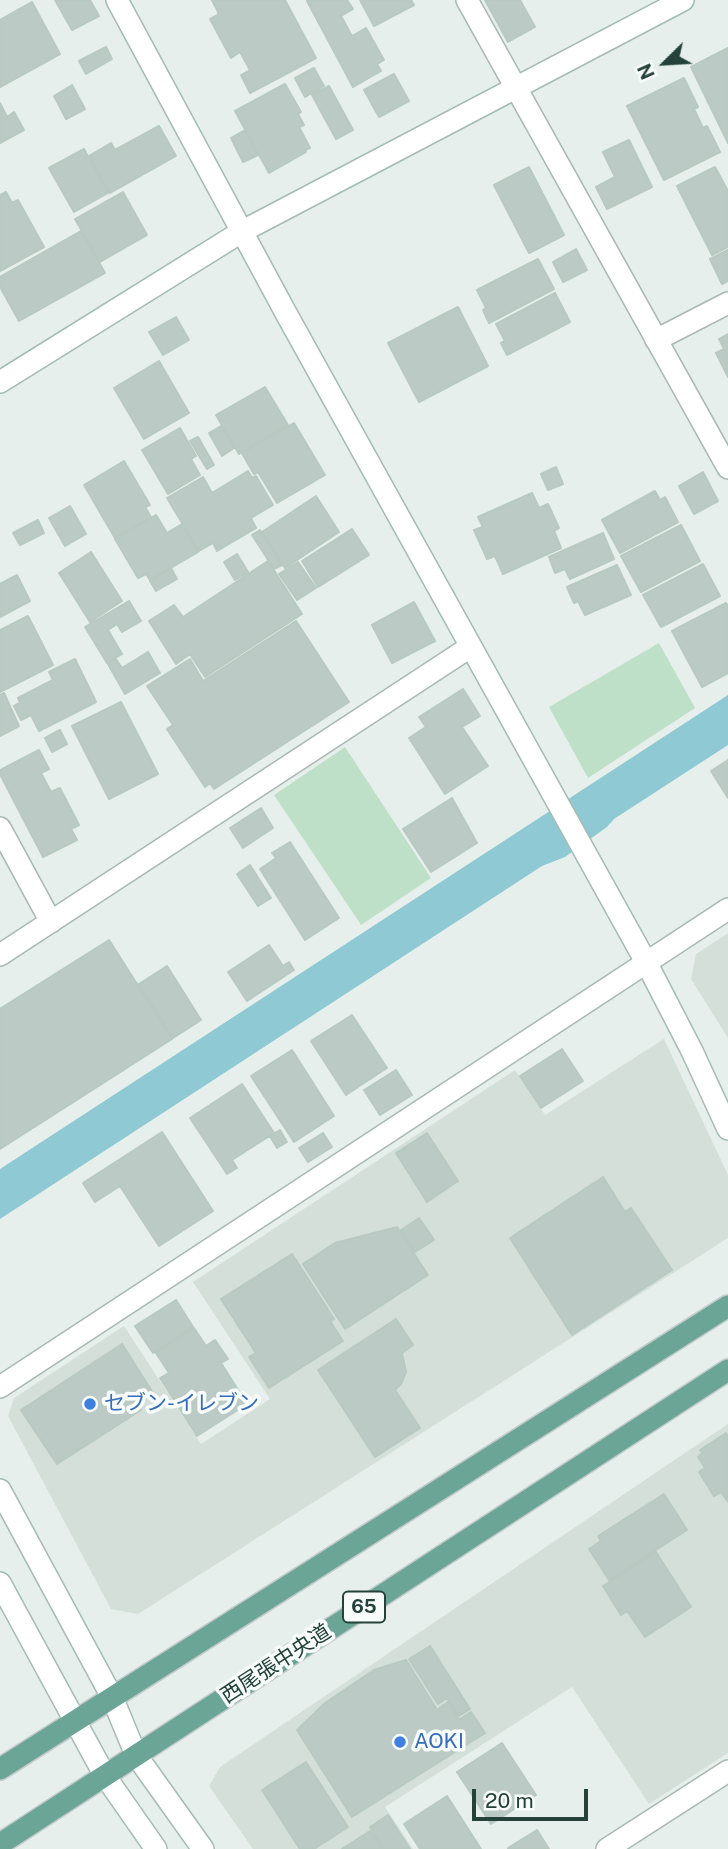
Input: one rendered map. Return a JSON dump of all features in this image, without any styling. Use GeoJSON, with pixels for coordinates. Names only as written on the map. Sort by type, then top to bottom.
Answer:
{"type":"FeatureCollection","features":[{"type":"Feature","properties":{"kind":"main road"},"geometry":{"type":"LineString","coordinates":[[0,1769],[728,1306]]}},
{"type":"Feature","properties":{"kind":"main road","name":"西尾張中央道"},"geometry":{"type":"LineString","coordinates":[[0,1844],[728,1370]]}},
{"type":"Feature","properties":{"kind":"street"},"geometry":{"type":"LineString","coordinates":[[117,0],[241,232],[646,962],[728,1129]]}},
{"type":"Feature","properties":{"kind":"street"},"geometry":{"type":"LineString","coordinates":[[467,0],[728,468]]}},
{"type":"Feature","properties":{"kind":"street"},"geometry":{"type":"LineString","coordinates":[[0,382],[241,232],[683,0]]}},
{"type":"Feature","properties":{"kind":"street"},"geometry":{"type":"LineString","coordinates":[[656,340],[728,303]]}},
{"type":"Feature","properties":{"kind":"street"},"geometry":{"type":"LineString","coordinates":[[0,955],[470,647]]}},
{"type":"Feature","properties":{"kind":"street"},"geometry":{"type":"LineString","coordinates":[[0,828],[51,922]]}},
{"type":"Feature","properties":{"kind":"street"},"geometry":{"type":"LineString","coordinates":[[0,1387],[728,909]]}},
{"type":"Feature","properties":{"kind":"street"},"geometry":{"type":"LineString","coordinates":[[0,1490],[112,1697],[136,1755],[203,1849]]}},
{"type":"Feature","properties":{"kind":"street"},"geometry":{"type":"LineString","coordinates":[[0,1583],[105,1776],[156,1849]]}},
{"type":"Feature","properties":{"kind":"street"},"geometry":{"type":"LineString","coordinates":[[607,1849],[728,1771]]}},
{"type":"Feature","properties":{"kind":"shaded area"},"geometry":{"type":"Polygon","coordinates":[[[728,933],[728,1038],[691,979],[696,954],[728,933]]]}},
{"type":"Feature","properties":{"kind":"shaded area"},"geometry":{"type":"Polygon","coordinates":[[[664,1039],[728,1175],[728,1238],[138,1614],[111,1609],[8,1416],[14,1398],[124,1326],[201,1444],[270,1399],[193,1282],[515,1070],[545,1115],[664,1039]]]}},
{"type":"Feature","properties":{"kind":"shaded area"},"geometry":{"type":"Polygon","coordinates":[[[728,1424],[728,1753],[649,1804],[572,1687],[385,1807],[413,1849],[253,1849],[209,1786],[220,1767],[728,1424]]]}},
{"type":"Feature","properties":{"kind":"green space"},"geometry":{"type":"Polygon","coordinates":[[[659,643],[695,708],[588,778],[549,707],[659,643]]]}},
{"type":"Feature","properties":{"kind":"green space"},"geometry":{"type":"Polygon","coordinates":[[[345,747],[431,878],[361,925],[274,795],[345,747]]]}},
{"type":"Feature","properties":{"kind":"water"},"geometry":{"type":"Polygon","coordinates":[[[728,695],[728,745],[614,819],[565,857],[542,866],[0,1219],[0,1169],[728,695]]]}},
{"type":"Feature","properties":{"kind":"building"},"geometry":{"type":"Polygon","coordinates":[[[55,0],[90,0],[99,16],[72,30],[55,0]]]}},
{"type":"Feature","properties":{"kind":"building"},"geometry":{"type":"Polygon","coordinates":[[[212,0],[285,0],[316,58],[250,93],[241,75],[250,70],[240,52],[231,58],[210,19],[219,14],[212,0]]]}},
{"type":"Feature","properties":{"kind":"building"},"geometry":{"type":"Polygon","coordinates":[[[347,0],[353,9],[341,16],[352,36],[366,28],[384,60],[377,64],[381,71],[353,87],[307,1],[347,0]]]}},
{"type":"Feature","properties":{"kind":"building"},"geometry":{"type":"Polygon","coordinates":[[[360,0],[411,0],[414,5],[374,26],[360,0]]]}},
{"type":"Feature","properties":{"kind":"building"},"geometry":{"type":"Polygon","coordinates":[[[485,0],[520,0],[535,27],[508,42],[485,0]]]}},
{"type":"Feature","properties":{"kind":"building"},"geometry":{"type":"Polygon","coordinates":[[[32,2],[60,54],[0,87],[0,20],[32,2]]]}},
{"type":"Feature","properties":{"kind":"building"},"geometry":{"type":"Polygon","coordinates":[[[106,47],[112,59],[86,74],[79,61],[106,47]]]}},
{"type":"Feature","properties":{"kind":"building"},"geometry":{"type":"Polygon","coordinates":[[[728,48],[728,143],[691,67],[728,48]]]}},
{"type":"Feature","properties":{"kind":"building"},"geometry":{"type":"Polygon","coordinates":[[[314,68],[324,86],[305,97],[295,78],[314,68]]]}},
{"type":"Feature","properties":{"kind":"building"},"geometry":{"type":"Polygon","coordinates":[[[394,74],[409,101],[379,117],[364,90],[394,74]]]}},
{"type":"Feature","properties":{"kind":"building"},"geometry":{"type":"Polygon","coordinates":[[[684,78],[698,107],[694,109],[703,128],[707,126],[720,152],[664,180],[627,106],[684,78]]]}},
{"type":"Feature","properties":{"kind":"building"},"geometry":{"type":"Polygon","coordinates":[[[285,84],[301,112],[298,114],[304,125],[299,127],[310,148],[269,173],[235,111],[285,84]]]}},
{"type":"Feature","properties":{"kind":"building"},"geometry":{"type":"Polygon","coordinates":[[[72,85],[85,109],[66,119],[54,96],[72,85]]]}},
{"type":"Feature","properties":{"kind":"building"},"geometry":{"type":"Polygon","coordinates":[[[329,86],[353,130],[336,139],[312,95],[329,86]]]}},
{"type":"Feature","properties":{"kind":"building"},"geometry":{"type":"Polygon","coordinates":[[[0,103],[7,117],[14,112],[24,130],[0,143],[0,103]]]}},
{"type":"Feature","properties":{"kind":"building"},"geometry":{"type":"Polygon","coordinates":[[[159,126],[176,156],[110,193],[89,156],[111,143],[115,150],[159,126]]]}},
{"type":"Feature","properties":{"kind":"building"},"geometry":{"type":"Polygon","coordinates":[[[245,130],[258,155],[243,162],[231,138],[245,130]]]}},
{"type":"Feature","properties":{"kind":"building"},"geometry":{"type":"Polygon","coordinates":[[[629,140],[652,187],[607,209],[596,187],[615,177],[603,152],[629,140]]]}},
{"type":"Feature","properties":{"kind":"building"},"geometry":{"type":"Polygon","coordinates":[[[84,149],[108,193],[74,212],[49,168],[84,149]]]}},
{"type":"Feature","properties":{"kind":"building"},"geometry":{"type":"Polygon","coordinates":[[[529,167],[564,235],[529,253],[494,185],[529,167]]]}},
{"type":"Feature","properties":{"kind":"building"},"geometry":{"type":"Polygon","coordinates":[[[715,167],[728,191],[728,247],[712,255],[677,186],[715,167]]]}},
{"type":"Feature","properties":{"kind":"building"},"geometry":{"type":"Polygon","coordinates":[[[6,192],[12,203],[18,200],[44,247],[0,271],[0,195],[6,192]]]}},
{"type":"Feature","properties":{"kind":"building"},"geometry":{"type":"Polygon","coordinates":[[[123,192],[147,235],[100,262],[75,219],[123,192]]]}},
{"type":"Feature","properties":{"kind":"building"},"geometry":{"type":"Polygon","coordinates":[[[81,231],[105,273],[19,321],[0,287],[0,277],[81,231]]]}},
{"type":"Feature","properties":{"kind":"building"},"geometry":{"type":"Polygon","coordinates":[[[576,249],[587,270],[563,282],[553,262],[576,249]]]}},
{"type":"Feature","properties":{"kind":"building"},"geometry":{"type":"Polygon","coordinates":[[[728,250],[728,281],[722,284],[710,259],[728,250]]]}},
{"type":"Feature","properties":{"kind":"building"},"geometry":{"type":"Polygon","coordinates":[[[538,259],[554,289],[489,323],[483,310],[486,308],[477,290],[538,259]]]}},
{"type":"Feature","properties":{"kind":"building"},"geometry":{"type":"Polygon","coordinates":[[[555,293],[570,322],[507,355],[501,343],[505,341],[496,324],[555,293]]]}},
{"type":"Feature","properties":{"kind":"building"},"geometry":{"type":"Polygon","coordinates":[[[458,307],[488,366],[419,402],[388,343],[458,307]]]}},
{"type":"Feature","properties":{"kind":"building"},"geometry":{"type":"Polygon","coordinates":[[[176,317],[189,340],[163,355],[149,332],[176,317]]]}},
{"type":"Feature","properties":{"kind":"building"},"geometry":{"type":"Polygon","coordinates":[[[728,334],[728,377],[716,353],[724,349],[719,339],[728,334]]]}},
{"type":"Feature","properties":{"kind":"building"},"geometry":{"type":"Polygon","coordinates":[[[159,361],[189,413],[144,439],[114,388],[159,361]]]}},
{"type":"Feature","properties":{"kind":"building"},"geometry":{"type":"Polygon","coordinates":[[[265,387],[288,425],[239,454],[216,415],[265,387]]]}},
{"type":"Feature","properties":{"kind":"building"},"geometry":{"type":"Polygon","coordinates":[[[294,423],[325,475],[277,503],[258,472],[254,474],[242,453],[294,423]]]}},
{"type":"Feature","properties":{"kind":"building"},"geometry":{"type":"Polygon","coordinates":[[[221,426],[234,448],[222,456],[209,433],[221,426]]]}},
{"type":"Feature","properties":{"kind":"building"},"geometry":{"type":"Polygon","coordinates":[[[180,428],[196,456],[191,459],[200,475],[168,494],[142,450],[180,428]]]}},
{"type":"Feature","properties":{"kind":"building"},"geometry":{"type":"Polygon","coordinates":[[[198,437],[214,465],[207,469],[190,441],[198,437]]]}},
{"type":"Feature","properties":{"kind":"building"},"geometry":{"type":"Polygon","coordinates":[[[124,461],[150,505],[145,507],[151,517],[115,538],[84,485],[124,461]]]}},
{"type":"Feature","properties":{"kind":"building"},"geometry":{"type":"Polygon","coordinates":[[[556,467],[563,484],[548,490],[541,474],[556,467]]]}},
{"type":"Feature","properties":{"kind":"building"},"geometry":{"type":"Polygon","coordinates":[[[248,471],[252,478],[256,476],[273,505],[251,518],[256,528],[217,551],[213,543],[199,551],[167,498],[203,477],[212,493],[248,471]]]}},
{"type":"Feature","properties":{"kind":"building"},"geometry":{"type":"Polygon","coordinates":[[[703,472],[718,501],[694,514],[679,486],[703,472]]]}},
{"type":"Feature","properties":{"kind":"building"},"geometry":{"type":"Polygon","coordinates":[[[655,491],[660,500],[665,497],[678,522],[620,553],[602,520],[655,491]]]}},
{"type":"Feature","properties":{"kind":"building"},"geometry":{"type":"Polygon","coordinates":[[[532,493],[539,508],[548,504],[559,528],[554,531],[561,548],[503,574],[495,556],[487,559],[474,530],[483,527],[478,517],[532,493]]]}},
{"type":"Feature","properties":{"kind":"building"},"geometry":{"type":"Polygon","coordinates":[[[316,496],[339,532],[285,568],[262,532],[316,496]]]}},
{"type":"Feature","properties":{"kind":"building"},"geometry":{"type":"Polygon","coordinates":[[[70,506],[86,534],[65,546],[49,518],[70,506]]]}},
{"type":"Feature","properties":{"kind":"building"},"geometry":{"type":"Polygon","coordinates":[[[156,515],[167,533],[182,524],[198,552],[150,580],[146,574],[138,578],[115,539],[156,515]]]}},
{"type":"Feature","properties":{"kind":"building"},"geometry":{"type":"Polygon","coordinates":[[[38,520],[44,533],[20,545],[13,533],[38,520]]]}},
{"type":"Feature","properties":{"kind":"building"},"geometry":{"type":"Polygon","coordinates":[[[681,525],[700,561],[641,592],[621,556],[681,525]]]}},
{"type":"Feature","properties":{"kind":"building"},"geometry":{"type":"Polygon","coordinates":[[[352,529],[369,555],[318,587],[302,561],[352,529]]]}},
{"type":"Feature","properties":{"kind":"building"},"geometry":{"type":"Polygon","coordinates":[[[260,530],[282,565],[274,569],[252,535],[260,530]]]}},
{"type":"Feature","properties":{"kind":"building"},"geometry":{"type":"Polygon","coordinates":[[[603,533],[614,559],[570,579],[565,569],[555,573],[549,557],[603,533]]]}},
{"type":"Feature","properties":{"kind":"building"},"geometry":{"type":"Polygon","coordinates":[[[91,552],[122,601],[90,622],[59,573],[91,552]]]}},
{"type":"Feature","properties":{"kind":"building"},"geometry":{"type":"Polygon","coordinates":[[[237,554],[248,572],[235,580],[224,562],[237,554]]]}},
{"type":"Feature","properties":{"kind":"building"},"geometry":{"type":"Polygon","coordinates":[[[268,561],[302,614],[205,677],[190,654],[176,664],[149,621],[174,605],[183,617],[268,561]]]}},
{"type":"Feature","properties":{"kind":"building"},"geometry":{"type":"Polygon","coordinates":[[[298,562],[316,588],[297,600],[279,574],[298,562]]]}},
{"type":"Feature","properties":{"kind":"building"},"geometry":{"type":"Polygon","coordinates":[[[703,564],[720,596],[661,627],[643,595],[703,564]]]}},
{"type":"Feature","properties":{"kind":"building"},"geometry":{"type":"Polygon","coordinates":[[[617,565],[631,595],[585,615],[578,601],[574,603],[567,587],[617,565]]]}},
{"type":"Feature","properties":{"kind":"building"},"geometry":{"type":"Polygon","coordinates":[[[171,568],[177,579],[156,591],[150,581],[171,568]]]}},
{"type":"Feature","properties":{"kind":"building"},"geometry":{"type":"Polygon","coordinates":[[[17,575],[30,601],[0,617],[0,584],[17,575]]]}},
{"type":"Feature","properties":{"kind":"building"},"geometry":{"type":"Polygon","coordinates":[[[129,601],[141,621],[122,632],[117,624],[108,630],[122,654],[107,663],[85,627],[129,601]]]}},
{"type":"Feature","properties":{"kind":"building"},"geometry":{"type":"Polygon","coordinates":[[[414,602],[435,641],[392,663],[372,625],[414,602]]]}},
{"type":"Feature","properties":{"kind":"building"},"geometry":{"type":"Polygon","coordinates":[[[726,603],[728,673],[702,687],[672,631],[726,603]]]}},
{"type":"Feature","properties":{"kind":"building"},"geometry":{"type":"Polygon","coordinates":[[[28,616],[53,665],[0,692],[0,630],[28,616]]]}},
{"type":"Feature","properties":{"kind":"building"},"geometry":{"type":"Polygon","coordinates":[[[296,621],[349,702],[214,789],[210,783],[205,787],[167,729],[173,725],[147,686],[190,659],[203,681],[296,621]]]}},
{"type":"Feature","properties":{"kind":"building"},"geometry":{"type":"Polygon","coordinates":[[[148,652],[160,673],[125,694],[108,664],[116,659],[122,668],[148,652]]]}},
{"type":"Feature","properties":{"kind":"building"},"geometry":{"type":"Polygon","coordinates":[[[75,659],[96,702],[39,731],[31,715],[21,720],[14,706],[20,703],[18,698],[53,680],[49,672],[75,659]]]}},
{"type":"Feature","properties":{"kind":"building"},"geometry":{"type":"Polygon","coordinates":[[[463,689],[480,716],[462,727],[488,766],[445,794],[409,738],[426,727],[419,717],[463,689]]]}},
{"type":"Feature","properties":{"kind":"building"},"geometry":{"type":"Polygon","coordinates":[[[4,693],[19,726],[0,736],[0,695],[4,693]]]}},
{"type":"Feature","properties":{"kind":"building"},"geometry":{"type":"Polygon","coordinates":[[[121,702],[158,774],[109,799],[72,726],[121,702]]]}},
{"type":"Feature","properties":{"kind":"building"},"geometry":{"type":"Polygon","coordinates":[[[60,730],[67,744],[52,752],[45,738],[60,730]]]}},
{"type":"Feature","properties":{"kind":"building"},"geometry":{"type":"Polygon","coordinates":[[[39,750],[49,769],[41,773],[51,792],[60,788],[79,825],[71,829],[77,840],[43,857],[0,774],[0,770],[39,750]]]}},
{"type":"Feature","properties":{"kind":"building"},"geometry":{"type":"Polygon","coordinates":[[[728,760],[728,798],[711,771],[728,760]]]}},
{"type":"Feature","properties":{"kind":"building"},"geometry":{"type":"Polygon","coordinates":[[[452,798],[477,843],[431,872],[403,829],[452,798]]]}},
{"type":"Feature","properties":{"kind":"building"},"geometry":{"type":"Polygon","coordinates":[[[261,808],[273,828],[243,848],[230,828],[261,808]]]}},
{"type":"Feature","properties":{"kind":"building"},"geometry":{"type":"Polygon","coordinates":[[[290,842],[339,918],[305,940],[260,869],[276,858],[272,853],[290,842]]]}},
{"type":"Feature","properties":{"kind":"building"},"geometry":{"type":"Polygon","coordinates":[[[250,865],[271,898],[258,906],[237,874],[250,865]]]}},
{"type":"Feature","properties":{"kind":"building"},"geometry":{"type":"Polygon","coordinates":[[[109,940],[172,1039],[0,1149],[0,1009],[109,940]]]}},
{"type":"Feature","properties":{"kind":"building"},"geometry":{"type":"Polygon","coordinates":[[[269,945],[283,966],[289,962],[294,970],[247,1001],[228,972],[269,945]]]}},
{"type":"Feature","properties":{"kind":"building"},"geometry":{"type":"Polygon","coordinates":[[[167,966],[201,1020],[173,1038],[139,984],[167,966]]]}},
{"type":"Feature","properties":{"kind":"building"},"geometry":{"type":"Polygon","coordinates":[[[352,1015],[387,1068],[346,1095],[311,1041],[352,1015]]]}},
{"type":"Feature","properties":{"kind":"building"},"geometry":{"type":"Polygon","coordinates":[[[562,1049],[583,1081],[541,1108],[520,1076],[562,1049]]]}},
{"type":"Feature","properties":{"kind":"building"},"geometry":{"type":"Polygon","coordinates":[[[292,1050],[334,1116],[294,1142],[251,1076],[292,1050]]]}},
{"type":"Feature","properties":{"kind":"building"},"geometry":{"type":"Polygon","coordinates":[[[396,1070],[412,1095],[380,1115],[364,1090],[396,1070]]]}},
{"type":"Feature","properties":{"kind":"building"},"geometry":{"type":"Polygon","coordinates":[[[242,1084],[274,1133],[232,1160],[237,1168],[227,1174],[190,1118],[242,1084]]]}},
{"type":"Feature","properties":{"kind":"building"},"geometry":{"type":"Polygon","coordinates":[[[280,1130],[287,1142],[277,1148],[270,1136],[280,1130]]]}},
{"type":"Feature","properties":{"kind":"building"},"geometry":{"type":"Polygon","coordinates":[[[162,1132],[213,1211],[159,1246],[120,1186],[95,1202],[83,1183],[162,1132]]]}},
{"type":"Feature","properties":{"kind":"building"},"geometry":{"type":"Polygon","coordinates":[[[323,1133],[332,1147],[308,1162],[299,1148],[323,1133]]]}},
{"type":"Feature","properties":{"kind":"building"},"geometry":{"type":"Polygon","coordinates":[[[427,1133],[458,1181],[427,1202],[396,1153],[427,1133]]]}},
{"type":"Feature","properties":{"kind":"building"},"geometry":{"type":"Polygon","coordinates":[[[603,1177],[625,1212],[631,1208],[672,1270],[572,1335],[510,1238],[603,1177]]]}},
{"type":"Feature","properties":{"kind":"building"},"geometry":{"type":"Polygon","coordinates":[[[419,1218],[434,1240],[415,1252],[401,1230],[419,1218]]]}},
{"type":"Feature","properties":{"kind":"building"},"geometry":{"type":"Polygon","coordinates":[[[397,1227],[428,1275],[345,1329],[303,1264],[335,1243],[397,1227]]]}},
{"type":"Feature","properties":{"kind":"building"},"geometry":{"type":"Polygon","coordinates":[[[292,1254],[334,1319],[330,1321],[343,1341],[269,1388],[249,1357],[256,1353],[221,1299],[292,1254]]]}},
{"type":"Feature","properties":{"kind":"building"},"geometry":{"type":"Polygon","coordinates":[[[176,1300],[193,1327],[153,1353],[135,1326],[176,1300]]]}},
{"type":"Feature","properties":{"kind":"building"},"geometry":{"type":"Polygon","coordinates":[[[396,1319],[413,1345],[402,1353],[406,1372],[395,1390],[420,1428],[375,1457],[318,1370],[396,1319]]]}},
{"type":"Feature","properties":{"kind":"building"},"geometry":{"type":"Polygon","coordinates":[[[194,1328],[206,1346],[215,1340],[228,1359],[221,1363],[247,1404],[197,1436],[160,1378],[169,1373],[156,1353],[194,1328]]]}},
{"type":"Feature","properties":{"kind":"building"},"geometry":{"type":"Polygon","coordinates":[[[122,1344],[153,1393],[137,1403],[141,1410],[57,1464],[21,1410],[122,1344]]]}},
{"type":"Feature","properties":{"kind":"building"},"geometry":{"type":"Polygon","coordinates":[[[726,1433],[728,1502],[721,1492],[714,1496],[699,1472],[705,1468],[698,1457],[703,1453],[700,1450],[726,1433]]]}},
{"type":"Feature","properties":{"kind":"building"},"geometry":{"type":"Polygon","coordinates":[[[664,1494],[687,1530],[609,1580],[589,1549],[601,1541],[598,1536],[664,1494]]]}},
{"type":"Feature","properties":{"kind":"building"},"geometry":{"type":"Polygon","coordinates":[[[656,1552],[691,1607],[645,1637],[627,1611],[621,1615],[603,1586],[656,1552]]]}},
{"type":"Feature","properties":{"kind":"building"},"geometry":{"type":"Polygon","coordinates":[[[430,1646],[470,1709],[459,1716],[447,1698],[438,1704],[409,1659],[430,1646]]]}},
{"type":"Feature","properties":{"kind":"building"},"geometry":{"type":"Polygon","coordinates":[[[406,1660],[437,1710],[448,1702],[459,1720],[471,1712],[485,1733],[352,1817],[297,1730],[325,1703],[374,1670],[406,1660]]]}},
{"type":"Feature","properties":{"kind":"building"},"geometry":{"type":"Polygon","coordinates":[[[502,1743],[536,1795],[491,1824],[457,1772],[502,1743]]]}},
{"type":"Feature","properties":{"kind":"building"},"geometry":{"type":"Polygon","coordinates":[[[306,1762],[348,1827],[314,1849],[300,1849],[262,1790],[306,1762]]]}},
{"type":"Feature","properties":{"kind":"building"},"geometry":{"type":"Polygon","coordinates":[[[447,1796],[481,1849],[420,1849],[404,1824],[447,1796]]]}},
{"type":"Feature","properties":{"kind":"building"},"geometry":{"type":"Polygon","coordinates":[[[388,1815],[410,1849],[384,1849],[370,1827],[388,1815]]]}},
{"type":"Feature","properties":{"kind":"building"},"geometry":{"type":"Polygon","coordinates":[[[537,1830],[549,1849],[508,1849],[508,1848],[537,1830]]]}},
{"type":"Feature","properties":{"kind":"building"},"geometry":{"type":"Polygon","coordinates":[[[370,1831],[382,1849],[342,1849],[370,1831]]]}},
{"type":"Feature","properties":{"kind":"place","name":"セブン-イレブン"},"geometry":{"type":"Point","coordinates":[90,1404]}},
{"type":"Feature","properties":{"kind":"place","name":"AOKI"},"geometry":{"type":"Point","coordinates":[400,1742]}}]}
